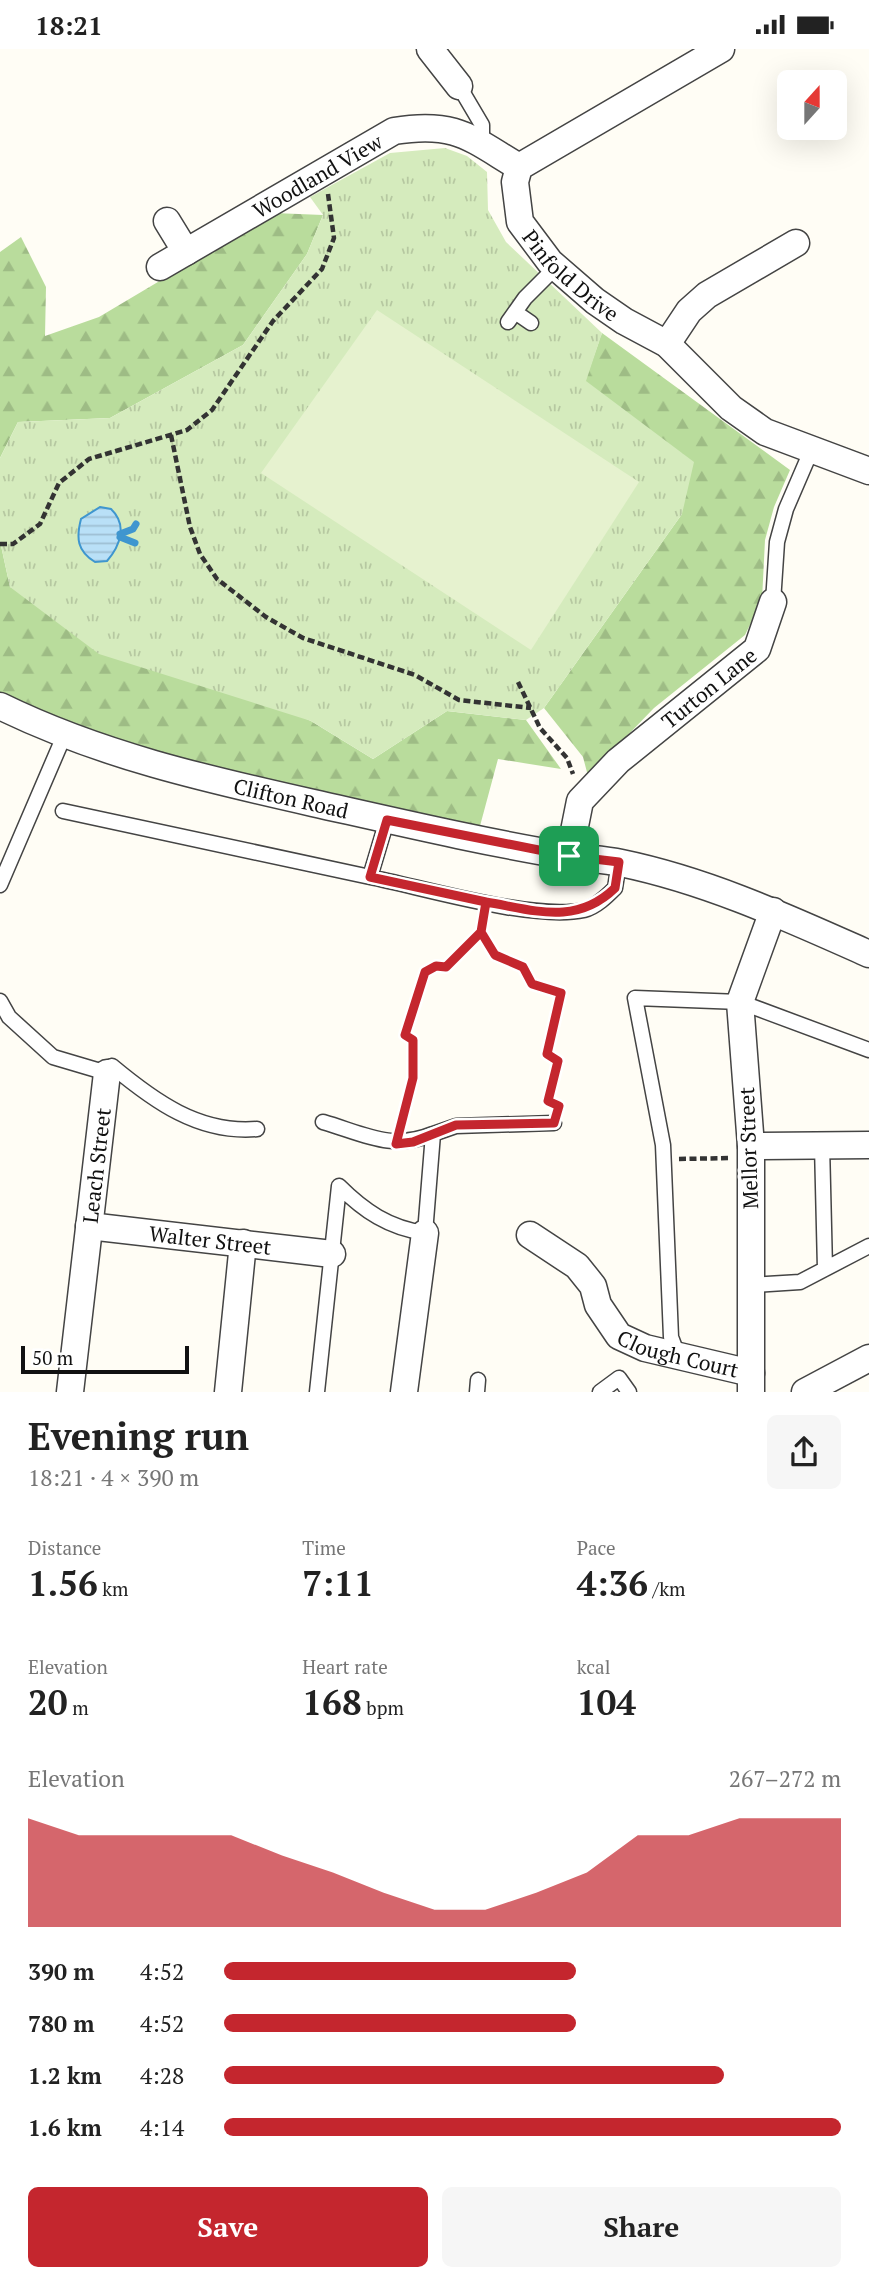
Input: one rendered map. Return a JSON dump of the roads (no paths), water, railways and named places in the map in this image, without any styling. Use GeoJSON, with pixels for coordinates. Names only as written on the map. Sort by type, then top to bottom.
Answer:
{"type":"FeatureCollection","features":[{"type":"Feature","properties":{"kind":"street"},"geometry":{"type":"LineString","coordinates":[[430,49],[459,86]]}},
{"type":"Feature","properties":{"kind":"street"},"geometry":{"type":"LineString","coordinates":[[520,167],[722,49]]}},
{"type":"Feature","properties":{"kind":"street","name":"Woodland View"},"geometry":{"type":"LineString","coordinates":[[160,267],[394,131],[419,127],[444,129],[482,141],[520,167]]}},
{"type":"Feature","properties":{"kind":"street","name":"Pinfold Drive"},"geometry":{"type":"LineString","coordinates":[[520,167],[515,181],[520,222],[556,267],[624,321],[667,344],[731,408],[765,432],[869,471]]}},
{"type":"Feature","properties":{"kind":"street"},"geometry":{"type":"LineString","coordinates":[[167,221],[186,252]]}},
{"type":"Feature","properties":{"kind":"street"},"geometry":{"type":"LineString","coordinates":[[667,344],[689,311],[707,295],[764,251],[796,243]]}},
{"type":"Feature","properties":{"kind":"street","name":"Turton Lane"},"geometry":{"type":"LineString","coordinates":[[569,856],[580,801],[618,761],[757,649],[773,602]]}},
{"type":"Feature","properties":{"kind":"street","name":"Clifton Road"},"geometry":{"type":"LineString","coordinates":[[0,706],[64,736],[172,771],[387,820],[569,856],[619,862],[698,883],[774,911],[869,954]]}},
{"type":"Feature","properties":{"kind":"street","name":"Mellor Street"},"geometry":{"type":"LineString","coordinates":[[751,1382],[751,1152],[740,1002],[774,911]]}},
{"type":"Feature","properties":{"kind":"street","name":"Leach Street"},"geometry":{"type":"LineString","coordinates":[[70,1392],[109,1069]]}},
{"type":"Feature","properties":{"kind":"street"},"geometry":{"type":"LineString","coordinates":[[751,1152],[822,1145],[869,1145]]}},
{"type":"Feature","properties":{"kind":"street","name":"Walter Street"},"geometry":{"type":"LineString","coordinates":[[89,1226],[332,1254]]}},
{"type":"Feature","properties":{"kind":"street"},"geometry":{"type":"LineString","coordinates":[[404,1392],[425,1233]]}},
{"type":"Feature","properties":{"kind":"street","name":"Clough Court"},"geometry":{"type":"LineString","coordinates":[[530,1235],[577,1266],[593,1286],[598,1305],[619,1336],[645,1348],[677,1353],[751,1382]]}},
{"type":"Feature","properties":{"kind":"street"},"geometry":{"type":"LineString","coordinates":[[228,1392],[243,1243]]}},
{"type":"Feature","properties":{"kind":"street"},"geometry":{"type":"LineString","coordinates":[[805,1392],[869,1359]]}},
{"type":"Feature","properties":{"kind":"lane"},"geometry":{"type":"LineString","coordinates":[[459,86],[482,125],[482,141]]}},
{"type":"Feature","properties":{"kind":"lane"},"geometry":{"type":"LineString","coordinates":[[531,323],[511,317],[556,267]]}},
{"type":"Feature","properties":{"kind":"lane","name":"Turton Lane"},"geometry":{"type":"LineString","coordinates":[[773,602],[778,543],[786,509],[811,451]]}},
{"type":"Feature","properties":{"kind":"lane"},"geometry":{"type":"LineString","coordinates":[[0,885],[64,736]]}},
{"type":"Feature","properties":{"kind":"lane"},"geometry":{"type":"LineString","coordinates":[[63,811],[486,902],[552,913],[587,909],[615,888],[619,862]]}},
{"type":"Feature","properties":{"kind":"lane"},"geometry":{"type":"LineString","coordinates":[[370,877],[387,820]]}},
{"type":"Feature","properties":{"kind":"lane"},"geometry":{"type":"LineString","coordinates":[[677,1353],[671,1337],[664,1159],[635,998],[740,1002],[869,1051]]}},
{"type":"Feature","properties":{"kind":"lane"},"geometry":{"type":"LineString","coordinates":[[0,1002],[9,1017],[53,1057],[109,1069],[156,1103],[203,1122],[237,1131],[257,1129]]}},
{"type":"Feature","properties":{"kind":"lane"},"geometry":{"type":"LineString","coordinates":[[323,1122],[396,1144],[413,1142],[456,1125],[554,1123]]}},
{"type":"Feature","properties":{"kind":"lane"},"geometry":{"type":"LineString","coordinates":[[317,1392],[339,1186],[359,1207],[379,1219],[402,1230],[425,1233],[433,1134]]}},
{"type":"Feature","properties":{"kind":"lane"},"geometry":{"type":"LineString","coordinates":[[822,1145],[825,1269]]}},
{"type":"Feature","properties":{"kind":"lane"},"geometry":{"type":"LineString","coordinates":[[752,1285],[800,1282],[869,1246]]}},
{"type":"Feature","properties":{"kind":"lane"},"geometry":{"type":"LineString","coordinates":[[600,1392],[619,1378],[629,1392]]}},
{"type":"Feature","properties":{"kind":"water"},"geometry":{"type":"Polygon","coordinates":[[[100,507],[111,509],[121,529],[116,549],[107,561],[95,562],[81,549],[79,532],[81,519],[100,507]]]}},
{"type":"Feature","properties":{"kind":"waterway"},"geometry":{"type":"LineString","coordinates":[[120,534],[133,529],[136,524]]}},
{"type":"Feature","properties":{"kind":"waterway"},"geometry":{"type":"LineString","coordinates":[[120,537],[135,543]]}}]}
